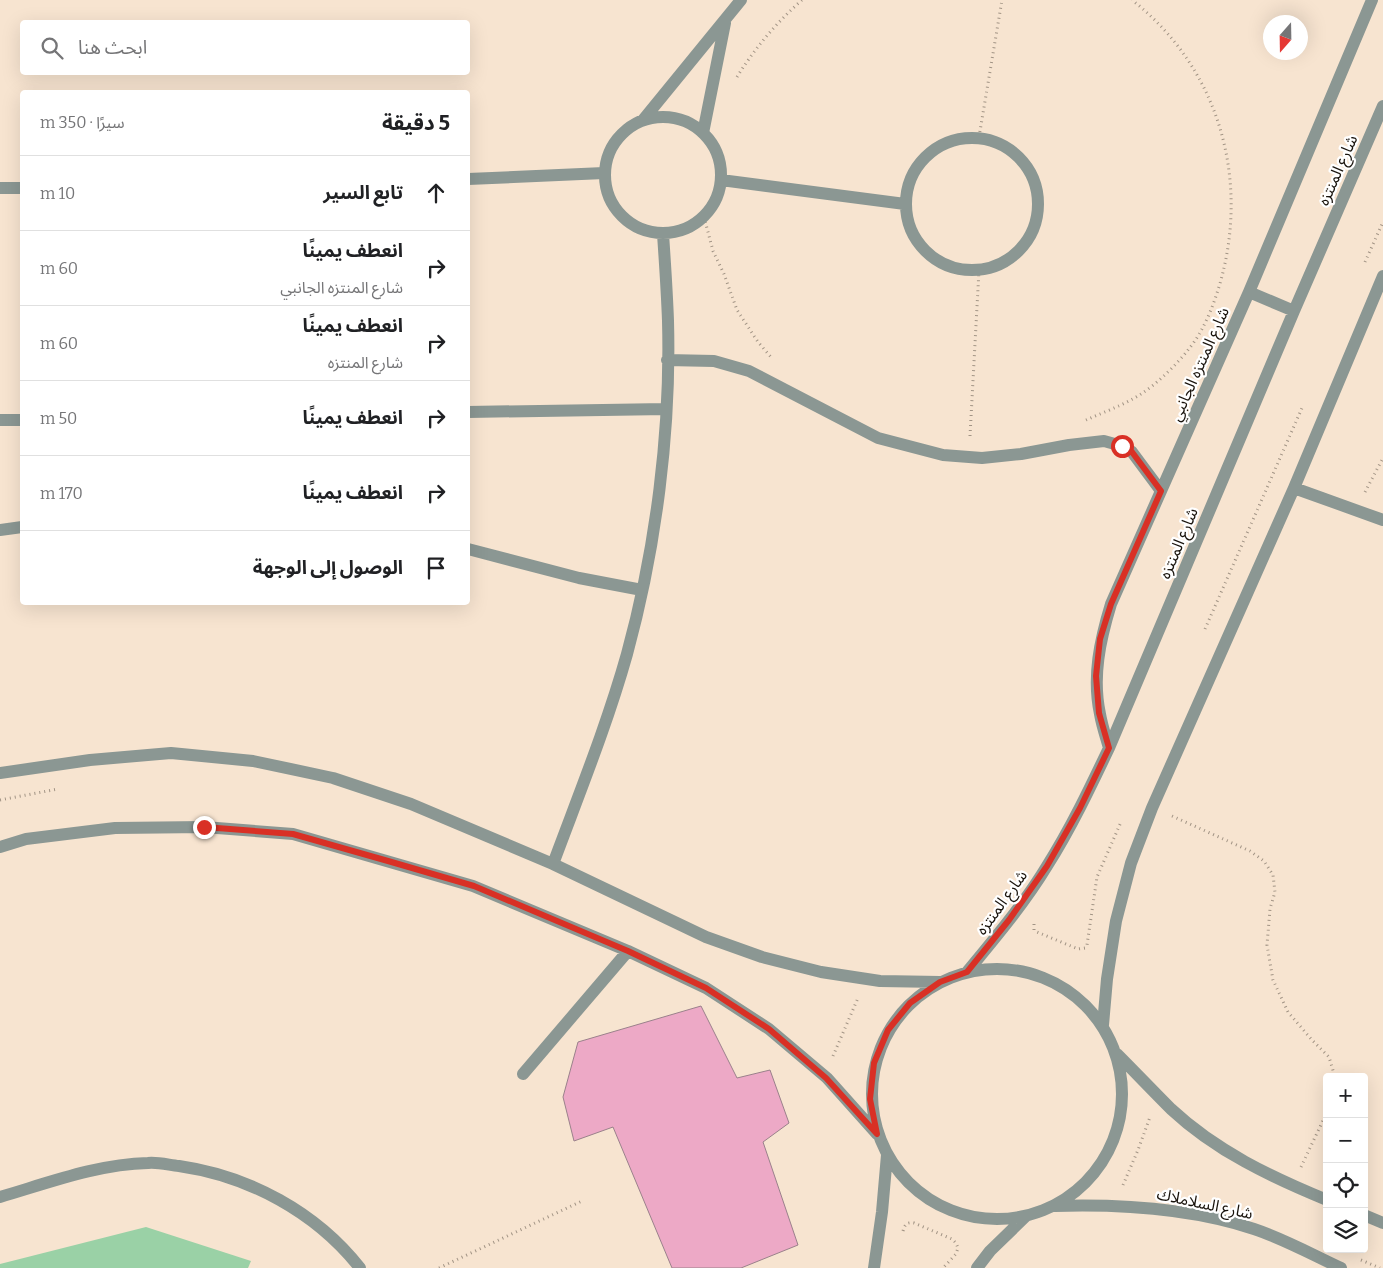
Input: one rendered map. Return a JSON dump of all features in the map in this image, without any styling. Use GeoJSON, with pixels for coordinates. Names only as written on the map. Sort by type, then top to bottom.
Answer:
{"type":"FeatureCollection","features":[{"type":"Feature","properties":{"kind":"street"},"geometry":{"type":"LineString","coordinates":[[643,120],[741,0]]}},
{"type":"Feature","properties":{"kind":"street","name":"شارع المنتزه الجانبي"},"geometry":{"type":"LineString","coordinates":[[1109,748],[1099,713],[1096,676],[1100,639],[1111,604],[1249,292],[1372,0]]}},
{"type":"Feature","properties":{"kind":"street"},"geometry":{"type":"LineString","coordinates":[[703,133],[725,20]]}},
{"type":"Feature","properties":{"kind":"street","name":"شارع المنتزه"},"geometry":{"type":"LineString","coordinates":[[967,972],[1009,920],[1047,866],[1080,808],[1109,748],[1383,106]]}},
{"type":"Feature","properties":{"kind":"street"},"geometry":{"type":"LineString","coordinates":[[664,117],[685,122],[703,133],[711,143],[719,161],[721,180],[719,194],[713,206],[704,217],[686,229],[663,234],[641,230],[621,217],[608,197],[604,173],[608,156],[616,141],[628,128],[643,120],[664,117]]}},
{"type":"Feature","properties":{"kind":"street"},"geometry":{"type":"LineString","coordinates":[[979,137],[1006,146],[1026,165],[1038,190],[1038,218],[1027,243],[1006,262],[980,270],[952,267],[928,254],[911,231],[905,204],[910,176],[927,154],[951,140],[979,137]]}},
{"type":"Feature","properties":{"kind":"street"},"geometry":{"type":"LineString","coordinates":[[470,179],[604,173]]}},
{"type":"Feature","properties":{"kind":"street"},"geometry":{"type":"LineString","coordinates":[[721,180],[905,204]]}},
{"type":"Feature","properties":{"kind":"street"},"geometry":{"type":"LineString","coordinates":[[0,188],[20,188]]}},
{"type":"Feature","properties":{"kind":"street"},"geometry":{"type":"LineString","coordinates":[[553,864],[609,714],[627,653],[642,590],[658,500],[666,409],[668,322],[663,234]]}},
{"type":"Feature","properties":{"kind":"street"},"geometry":{"type":"LineString","coordinates":[[1103,1025],[1107,979],[1116,920],[1131,863],[1152,808],[1294,488],[1383,276]]}},
{"type":"Feature","properties":{"kind":"street"},"geometry":{"type":"LineString","coordinates":[[1249,292],[1294,311]]}},
{"type":"Feature","properties":{"kind":"street"},"geometry":{"type":"LineString","coordinates":[[667,360],[714,361],[749,371],[878,438],[943,456],[982,458],[1104,442],[1122,446],[1132,452],[1161,491]]}},
{"type":"Feature","properties":{"kind":"street"},"geometry":{"type":"LineString","coordinates":[[470,412],[666,409]]}},
{"type":"Feature","properties":{"kind":"street"},"geometry":{"type":"LineString","coordinates":[[0,420],[20,420]]}},
{"type":"Feature","properties":{"kind":"street"},"geometry":{"type":"LineString","coordinates":[[1294,488],[1383,520]]}},
{"type":"Feature","properties":{"kind":"street"},"geometry":{"type":"LineString","coordinates":[[0,530],[20,527]]}},
{"type":"Feature","properties":{"kind":"street"},"geometry":{"type":"LineString","coordinates":[[470,550],[579,578],[642,590]]}},
{"type":"Feature","properties":{"kind":"street"},"geometry":{"type":"LineString","coordinates":[[0,773],[90,760],[171,753],[253,761],[333,778],[411,804],[553,864],[706,937],[762,957],[821,972],[880,981],[940,982]]}},
{"type":"Feature","properties":{"kind":"street"},"geometry":{"type":"LineString","coordinates":[[0,847],[26,839],[115,828],[204,827],[293,834],[474,886],[628,951],[706,988],[769,1029],[826,1078],[877,1134]]}},
{"type":"Feature","properties":{"kind":"street"},"geometry":{"type":"LineString","coordinates":[[523,1074],[628,951]]}},
{"type":"Feature","properties":{"kind":"street"},"geometry":{"type":"LineString","coordinates":[[995,970],[1023,972],[1054,983],[1090,1009],[1103,1025],[1117,1054],[1122,1085],[1121,1110],[1116,1133],[1106,1155],[1093,1175],[1055,1206],[1026,1216],[986,1219],[946,1209],[912,1187],[887,1155],[877,1134],[870,1099],[874,1063],[888,1030],[910,1003],[940,982],[967,972],[995,970]]}},
{"type":"Feature","properties":{"kind":"street"},"geometry":{"type":"LineString","coordinates":[[1117,1054],[1172,1110],[1209,1140],[1250,1165],[1323,1198]]}},
{"type":"Feature","properties":{"kind":"street"},"geometry":{"type":"LineString","coordinates":[[874,1268],[882,1212],[887,1155]]}},
{"type":"Feature","properties":{"kind":"street"},"geometry":{"type":"LineString","coordinates":[[0,1197],[98,1169],[150,1162],[205,1170],[257,1188],[305,1215],[347,1252],[360,1268]]}},
{"type":"Feature","properties":{"kind":"street","name":"شارع السلاملاك"},"geometry":{"type":"LineString","coordinates":[[1055,1206],[1106,1205],[1156,1208],[1206,1217],[1255,1229],[1341,1268]]}},
{"type":"Feature","properties":{"kind":"street"},"geometry":{"type":"LineString","coordinates":[[977,1268],[990,1251],[1026,1216]]}},
{"type":"Feature","properties":{"kind":"street"},"geometry":{"type":"LineString","coordinates":[[1368,1217],[1383,1223]]}},
{"type":"Feature","properties":{"kind":"path"},"geometry":{"type":"LineString","coordinates":[[734,85],[757,47],[780,19],[802,0]]}},
{"type":"Feature","properties":{"kind":"path"},"geometry":{"type":"LineString","coordinates":[[979,137],[1002,0]]}},
{"type":"Feature","properties":{"kind":"path"},"geometry":{"type":"LineString","coordinates":[[1080,423],[1142,394],[1189,349],[1207,319],[1217,293],[1229,248],[1232,210],[1230,173],[1223,136],[1210,100],[1193,68],[1171,37],[1145,10],[1132,0]]}},
{"type":"Feature","properties":{"kind":"path"},"geometry":{"type":"LineString","coordinates":[[704,217],[713,251],[724,274],[737,310],[758,342],[775,361]]}},
{"type":"Feature","properties":{"kind":"path"},"geometry":{"type":"LineString","coordinates":[[1363,267],[1383,222]]}},
{"type":"Feature","properties":{"kind":"path"},"geometry":{"type":"LineString","coordinates":[[970,436],[980,270]]}},
{"type":"Feature","properties":{"kind":"path"},"geometry":{"type":"LineString","coordinates":[[1203,634],[1305,401]]}},
{"type":"Feature","properties":{"kind":"path"},"geometry":{"type":"LineString","coordinates":[[961,435],[979,435]]}},
{"type":"Feature","properties":{"kind":"path"},"geometry":{"type":"LineString","coordinates":[[1355,510],[1383,458]]}},
{"type":"Feature","properties":{"kind":"path"},"geometry":{"type":"LineString","coordinates":[[1152,808],[1250,851],[1264,861],[1272,876],[1274,892],[1270,909],[1267,945],[1273,980],[1288,1012],[1328,1057],[1334,1073]]}},
{"type":"Feature","properties":{"kind":"path"},"geometry":{"type":"LineString","coordinates":[[1034,919],[1033,927],[1037,932],[1078,949],[1085,948],[1098,877],[1125,814]]}},
{"type":"Feature","properties":{"kind":"path"},"geometry":{"type":"LineString","coordinates":[[1125,1191],[1122,1187],[1123,1184],[1150,1116],[1154,1115]]}},
{"type":"Feature","properties":{"kind":"path"},"geometry":{"type":"LineString","coordinates":[[1293,1186],[1324,1118]]}},
{"type":"Feature","properties":{"kind":"path"},"geometry":{"type":"LineString","coordinates":[[439,1268],[582,1201]]}},
{"type":"Feature","properties":{"kind":"path"},"geometry":{"type":"LineString","coordinates":[[901,1240],[904,1226],[909,1222],[952,1239],[958,1248],[956,1254],[943,1268]]}},
{"type":"Feature","properties":{"kind":"green space"},"geometry":{"type":"Polygon","coordinates":[[[146,1227],[251,1261],[248,1268],[0,1268],[0,1264],[146,1227]]]}},
{"type":"Feature","properties":{"kind":"building"},"geometry":{"type":"Polygon","coordinates":[[[701,1006],[737,1078],[770,1070],[789,1123],[763,1142],[798,1245],[741,1268],[672,1268],[613,1127],[574,1141],[563,1097],[578,1042],[701,1006]]]}},
{"type":"Feature","properties":{"kind":"route"},"geometry":{"type":"LineString","coordinates":[[204,827],[293,834],[474,886],[628,951],[706,988],[769,1029],[826,1078],[877,1134],[870,1099],[874,1063],[888,1030],[910,1003],[940,982],[967,972],[1009,920],[1047,866],[1080,808],[1109,748],[1099,713],[1096,676],[1100,639],[1111,604],[1161,491],[1132,452],[1122,446]]}}]}
